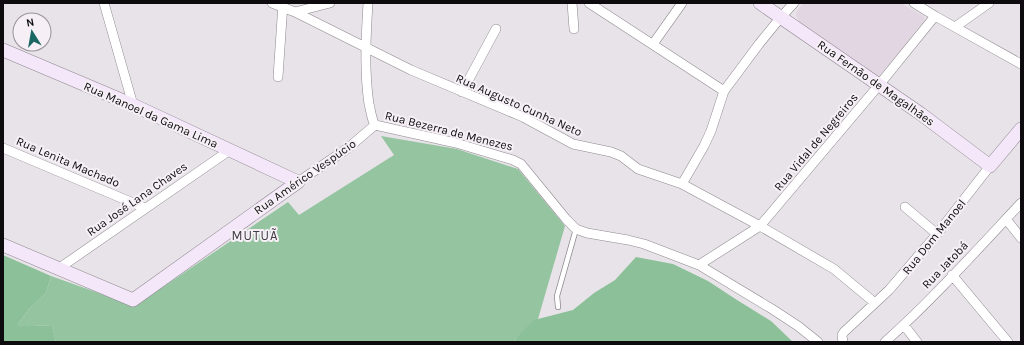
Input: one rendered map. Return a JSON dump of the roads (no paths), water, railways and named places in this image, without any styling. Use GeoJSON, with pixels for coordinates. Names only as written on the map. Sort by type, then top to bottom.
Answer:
{"type":"FeatureCollection","features":[{"type":"Feature","properties":{"kind":"street"},"geometry":{"type":"LineString","coordinates":[[104,3],[133,105]]}},
{"type":"Feature","properties":{"kind":"street","name":"Rua Augusto Cunha Neto"},"geometry":{"type":"LineString","coordinates":[[272,3],[283,5],[411,70],[523,117],[573,144],[611,152],[621,156],[638,169],[682,184],[760,226],[834,269],[875,304]]}},
{"type":"Feature","properties":{"kind":"street"},"geometry":{"type":"LineString","coordinates":[[295,12],[330,3]]}},
{"type":"Feature","properties":{"kind":"street"},"geometry":{"type":"LineString","coordinates":[[368,3],[366,47],[368,93],[372,120],[375,125]]}},
{"type":"Feature","properties":{"kind":"street"},"geometry":{"type":"LineString","coordinates":[[572,3],[574,30]]}},
{"type":"Feature","properties":{"kind":"street"},"geometry":{"type":"LineString","coordinates":[[589,3],[724,91]]}},
{"type":"Feature","properties":{"kind":"street"},"geometry":{"type":"LineString","coordinates":[[653,44],[682,3]]}},
{"type":"Feature","properties":{"kind":"street","name":"Rua Fernão de Magalhães"},"geometry":{"type":"LineString","coordinates":[[760,3],[921,114],[990,166]]}},
{"type":"Feature","properties":{"kind":"street"},"geometry":{"type":"LineString","coordinates":[[682,184],[711,131],[724,91],[759,44],[794,3]]}},
{"type":"Feature","properties":{"kind":"street"},"geometry":{"type":"LineString","coordinates":[[914,3],[1021,64]]}},
{"type":"Feature","properties":{"kind":"street"},"geometry":{"type":"LineString","coordinates":[[955,27],[989,3]]}},
{"type":"Feature","properties":{"kind":"street"},"geometry":{"type":"LineString","coordinates":[[278,76],[283,5]]}},
{"type":"Feature","properties":{"kind":"street","name":"Rua Vidal de Negreiros"},"geometry":{"type":"LineString","coordinates":[[699,265],[760,226],[935,16]]}},
{"type":"Feature","properties":{"kind":"street"},"geometry":{"type":"LineString","coordinates":[[462,92],[496,29]]}},
{"type":"Feature","properties":{"kind":"street","name":"Rua Manoel da Gama Lima"},"geometry":{"type":"LineString","coordinates":[[3,50],[133,105],[298,182]]}},
{"type":"Feature","properties":{"kind":"street","name":"Rua Américo Vespúcio"},"geometry":{"type":"LineString","coordinates":[[58,269],[133,300],[348,148],[375,125]]}},
{"type":"Feature","properties":{"kind":"street","name":"Rua Bezerra de Menezes"},"geometry":{"type":"LineString","coordinates":[[375,125],[456,143],[514,160],[521,164],[576,229]]}},
{"type":"Feature","properties":{"kind":"street","name":"Rua Dom Manoel"},"geometry":{"type":"LineString","coordinates":[[842,340],[844,332],[889,290],[937,234],[1021,129]]}},
{"type":"Feature","properties":{"kind":"street","name":"Rua Lenita Machado"},"geometry":{"type":"LineString","coordinates":[[3,148],[145,208]]}},
{"type":"Feature","properties":{"kind":"street","name":"Rua José Lana Chaves"},"geometry":{"type":"LineString","coordinates":[[58,269],[230,150]]}},
{"type":"Feature","properties":{"kind":"street","name":"Rua Jatobá"},"geometry":{"type":"LineString","coordinates":[[885,342],[904,325],[1021,203]]}},
{"type":"Feature","properties":{"kind":"street"},"geometry":{"type":"LineString","coordinates":[[905,207],[937,234]]}},
{"type":"Feature","properties":{"kind":"street"},"geometry":{"type":"LineString","coordinates":[[1006,219],[1021,238]]}},
{"type":"Feature","properties":{"kind":"street"},"geometry":{"type":"LineString","coordinates":[[576,229],[587,233],[644,244],[699,265],[785,318],[818,342]]}},
{"type":"Feature","properties":{"kind":"street"},"geometry":{"type":"LineString","coordinates":[[3,245],[58,269]]}},
{"type":"Feature","properties":{"kind":"street"},"geometry":{"type":"LineString","coordinates":[[952,275],[1008,342]]}},
{"type":"Feature","properties":{"kind":"street"},"geometry":{"type":"LineString","coordinates":[[904,325],[917,342]]}},
{"type":"Feature","properties":{"kind":"lane"},"geometry":{"type":"LineString","coordinates":[[558,307],[557,296],[576,229]]}},
{"type":"Feature","properties":{"kind":"district","name":"MUTUÃ"},"geometry":{"type":"Point","coordinates":[255,235]}}]}
